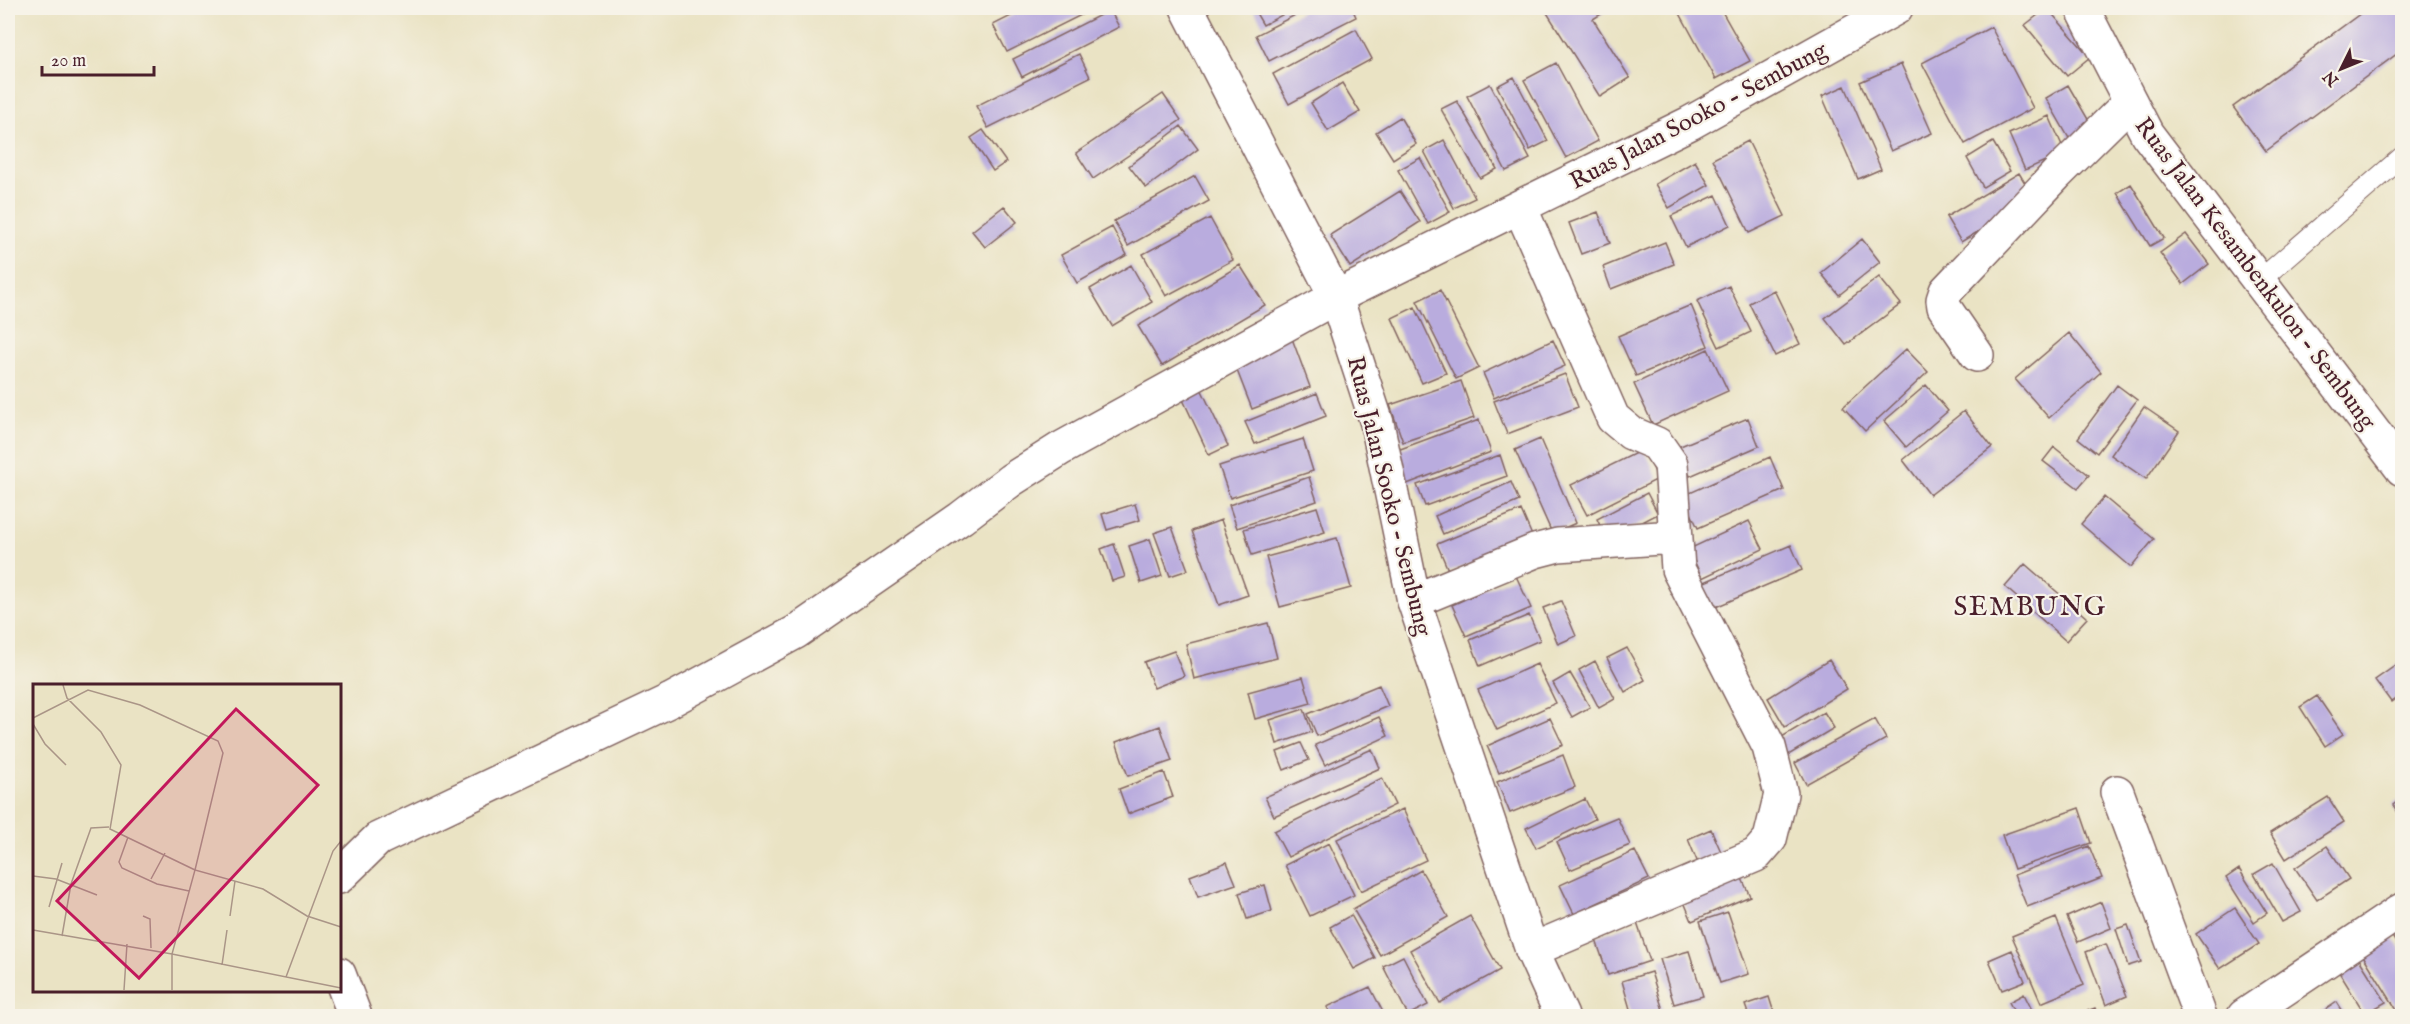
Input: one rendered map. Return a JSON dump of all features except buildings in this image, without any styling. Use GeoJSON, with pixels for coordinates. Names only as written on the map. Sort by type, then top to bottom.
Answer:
{"type":"FeatureCollection","features":[{"type":"Feature","properties":{"kind":"street"},"geometry":{"type":"LineString","coordinates":[[340,876],[378,839],[671,700],[796,632],[1011,480],[1060,449],[1336,297],[1187,8]]}},
{"type":"Feature","properties":{"kind":"street","name":"Ruas Jalan Sooko - Sembung"},"geometry":{"type":"LineString","coordinates":[[1562,1017],[1532,950],[1414,601],[1377,423],[1336,297],[1709,113],[1896,8]]}},
{"type":"Feature","properties":{"kind":"street","name":"Ruas Jalan Kesambenkulon - Sembung"},"geometry":{"type":"LineString","coordinates":[[2082,8],[2147,134],[2403,469]]}},
{"type":"Feature","properties":{"kind":"street"},"geometry":{"type":"LineString","coordinates":[[1977,356],[1944,307],[1943,300],[1946,291],[2056,175],[2130,102]]}},
{"type":"Feature","properties":{"kind":"street"},"geometry":{"type":"LineString","coordinates":[[1520,207],[1613,418],[1630,433],[1657,444],[1671,464],[1674,537],[1678,569],[1769,747],[1781,794],[1770,839],[1756,855],[1532,950]]}},
{"type":"Feature","properties":{"kind":"street"},"geometry":{"type":"LineString","coordinates":[[1414,601],[1535,551],[1558,545],[1674,537]]}},
{"type":"Feature","properties":{"kind":"street"},"geometry":{"type":"LineString","coordinates":[[2117,792],[2200,1017]]}},
{"type":"Feature","properties":{"kind":"street"},"geometry":{"type":"LineString","coordinates":[[2244,1017],[2403,910]]}},
{"type":"Feature","properties":{"kind":"street"},"geometry":{"type":"LineString","coordinates":[[340,977],[355,1017]]}},
{"type":"Feature","properties":{"kind":"lane"},"geometry":{"type":"LineString","coordinates":[[2259,281],[2403,157]]}},
{"type":"Feature","properties":{"kind":"district","name":"SEMBUNG"},"geometry":{"type":"Point","coordinates":[2030,606]}}]}
